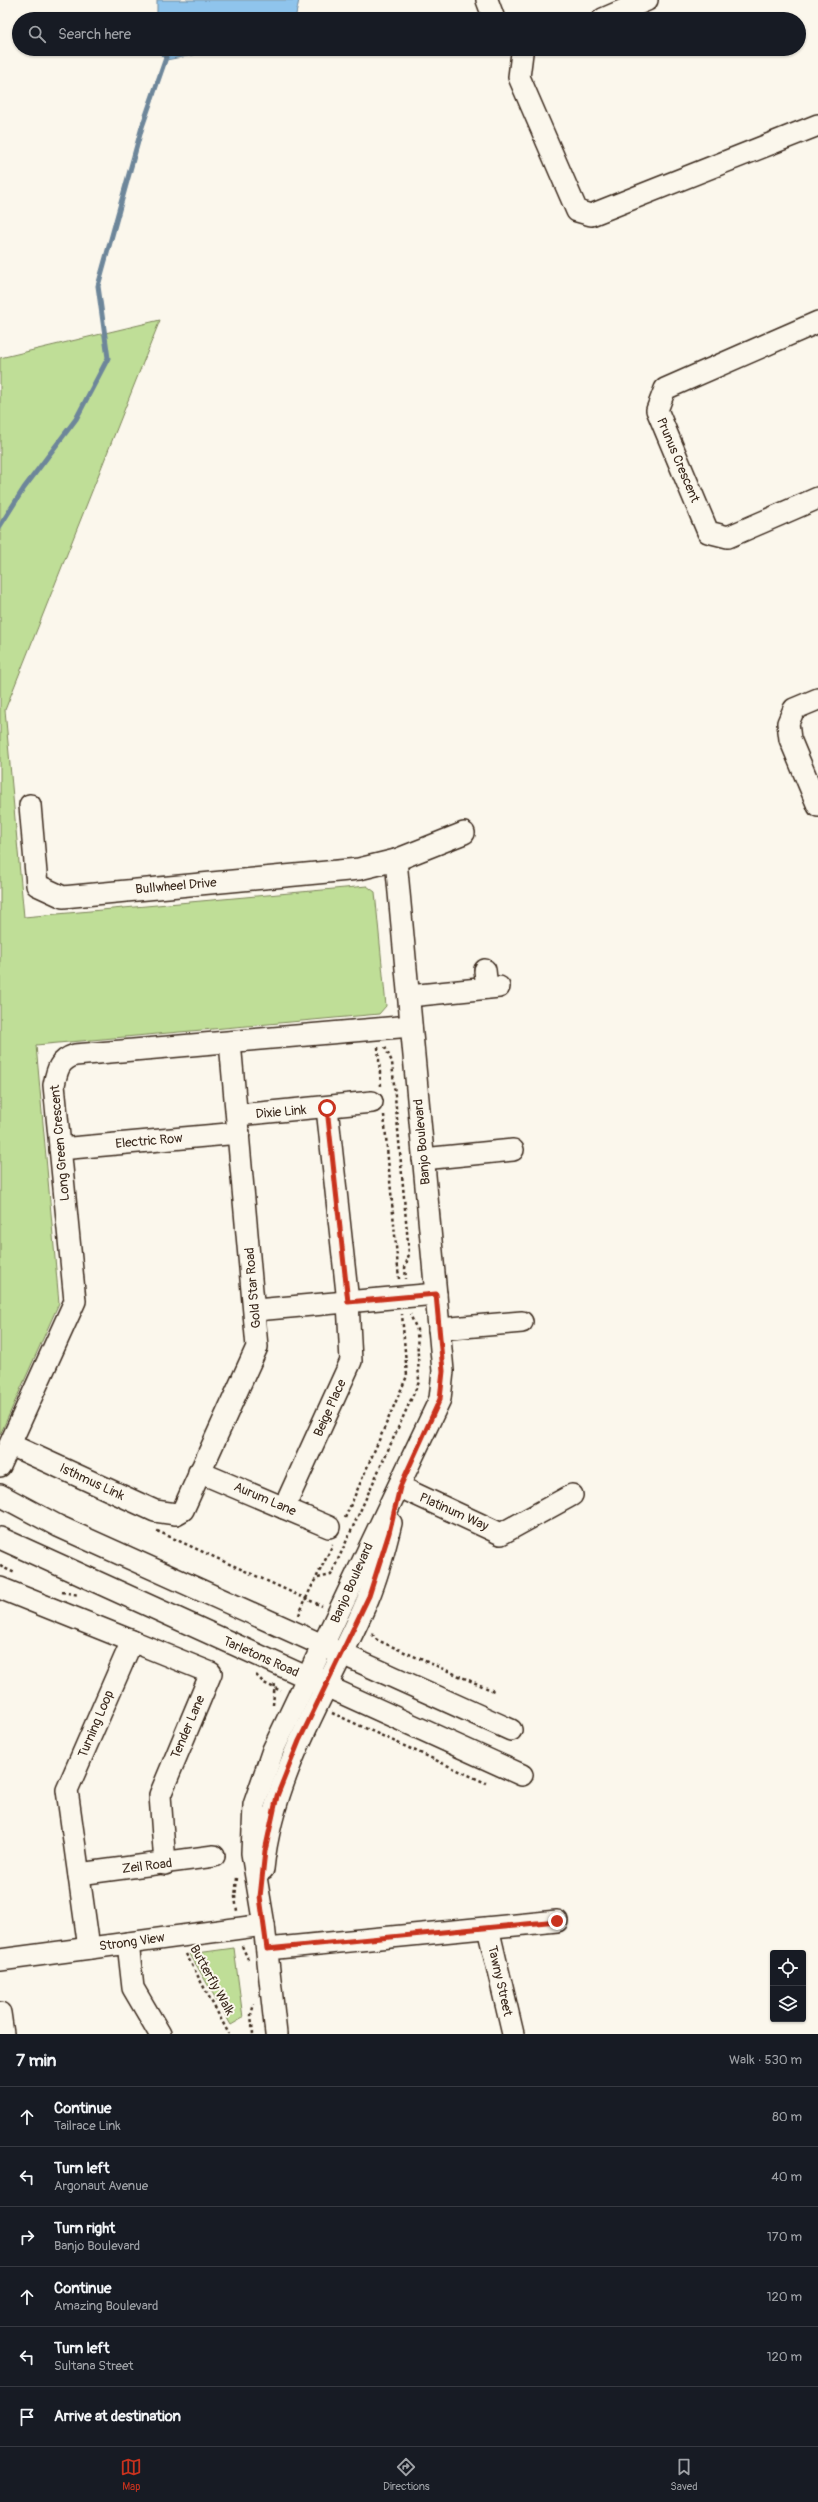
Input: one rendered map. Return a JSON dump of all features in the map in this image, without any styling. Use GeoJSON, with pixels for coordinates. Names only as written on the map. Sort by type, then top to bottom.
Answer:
{"type":"FeatureCollection","features":[{"type":"Feature","properties":{"kind":"street"},"geometry":{"type":"LineString","coordinates":[[487,0],[491,12]]}},
{"type":"Feature","properties":{"kind":"street"},"geometry":{"type":"LineString","coordinates":[[619,12],[647,0]]}},
{"type":"Feature","properties":{"kind":"street"},"geometry":{"type":"LineString","coordinates":[[522,56],[519,77],[577,211],[591,215],[818,125]]}},
{"type":"Feature","properties":{"kind":"street","name":"Prunus Crescent"},"geometry":{"type":"LineString","coordinates":[[818,322],[666,389],[657,410],[708,532],[728,537],[818,498]]}},
{"type":"Feature","properties":{"kind":"street"},"geometry":{"type":"LineString","coordinates":[[818,699],[794,709],[788,723],[790,739],[818,806]]}},
{"type":"Feature","properties":{"kind":"street","name":"Bullwheel Drive"},"geometry":{"type":"LineString","coordinates":[[30,805],[37,885],[63,897],[359,869],[396,860]]}},
{"type":"Feature","properties":{"kind":"street"},"geometry":{"type":"LineString","coordinates":[[396,860],[464,833]]}},
{"type":"Feature","properties":{"kind":"street","name":"Banjo Boulevard"},"geometry":{"type":"LineString","coordinates":[[330,1657],[339,1613],[370,1544],[400,1487],[440,1399],[443,1371],[396,860]]}},
{"type":"Feature","properties":{"kind":"street"},"geometry":{"type":"LineString","coordinates":[[409,996],[490,982]]}},
{"type":"Feature","properties":{"kind":"street","name":"Long Green Crescent"},"geometry":{"type":"LineString","coordinates":[[0,1466],[75,1301],[54,1085],[57,1069],[65,1058],[75,1055],[411,1026]]}},
{"type":"Feature","properties":{"kind":"street","name":"Gold Star Road"},"geometry":{"type":"LineString","coordinates":[[176,1514],[183,1510],[199,1472],[257,1348],[256,1310],[230,1042]]}},
{"type":"Feature","properties":{"kind":"street","name":"Dixie Link"},"geometry":{"type":"LineString","coordinates":[[239,1124],[327,1108],[372,1102]]}},
{"type":"Feature","properties":{"kind":"street","name":"Beige Place"},"geometry":{"type":"LineString","coordinates":[[284,1508],[351,1361],[348,1302],[327,1108]]}},
{"type":"Feature","properties":{"kind":"street","name":"Electric Row"},"geometry":{"type":"LineString","coordinates":[[60,1148],[239,1124]]}},
{"type":"Feature","properties":{"kind":"street"},"geometry":{"type":"LineString","coordinates":[[423,1159],[513,1150]]}},
{"type":"Feature","properties":{"kind":"street"},"geometry":{"type":"LineString","coordinates":[[256,1310],[436,1294]]}},
{"type":"Feature","properties":{"kind":"street"},"geometry":{"type":"LineString","coordinates":[[439,1330],[522,1322]]}},
{"type":"Feature","properties":{"kind":"street","name":"Isthmus Link"},"geometry":{"type":"LineString","coordinates":[[10,1445],[155,1511],[176,1514]]}},
{"type":"Feature","properties":{"kind":"street","name":"Aurum Lane"},"geometry":{"type":"LineString","coordinates":[[199,1472],[329,1528]]}},
{"type":"Feature","properties":{"kind":"street","name":"Banjo Boulevard"},"geometry":{"type":"LineString","coordinates":[[330,1657],[358,1622],[369,1596],[389,1533],[400,1487]]}},
{"type":"Feature","properties":{"kind":"street","name":"Platinum Way"},"geometry":{"type":"LineString","coordinates":[[400,1487],[502,1534],[572,1495]]}},
{"type":"Feature","properties":{"kind":"street"},"geometry":{"type":"LineString","coordinates":[[0,1495],[58,1526],[330,1657],[511,1730]]}},
{"type":"Feature","properties":{"kind":"street","name":"Tarletons Road"},"geometry":{"type":"LineString","coordinates":[[0,1538],[522,1775]]}},
{"type":"Feature","properties":{"kind":"street"},"geometry":{"type":"LineString","coordinates":[[0,1588],[132,1642]]}},
{"type":"Feature","properties":{"kind":"street","name":"Tender Lane"},"geometry":{"type":"LineString","coordinates":[[132,1642],[211,1673],[160,1794],[166,1864]]}},
{"type":"Feature","properties":{"kind":"street","name":"Turning Loop"},"geometry":{"type":"LineString","coordinates":[[89,1948],[67,1790],[132,1642]]}},
{"type":"Feature","properties":{"kind":"street"},"geometry":{"type":"LineString","coordinates":[[307,1703],[308,1678],[330,1657]]}},
{"type":"Feature","properties":{"kind":"street"},"geometry":{"type":"LineString","coordinates":[[276,2034],[264,1925],[252,1853],[254,1805],[273,1750],[307,1703],[326,1687],[330,1657]]}},
{"type":"Feature","properties":{"kind":"street","name":"Zeil Road"},"geometry":{"type":"LineString","coordinates":[[79,1874],[166,1864],[214,1856]]}},
{"type":"Feature","properties":{"kind":"street"},"geometry":{"type":"LineString","coordinates":[[267,1949],[557,1921]]}},
{"type":"Feature","properties":{"kind":"street","name":"Strong View"},"geometry":{"type":"LineString","coordinates":[[0,1960],[264,1925]]}},
{"type":"Feature","properties":{"kind":"street","name":"Tawny Street"},"geometry":{"type":"LineString","coordinates":[[488,1928],[513,2034]]}},
{"type":"Feature","properties":{"kind":"street"},"geometry":{"type":"LineString","coordinates":[[128,1943],[133,1988],[160,2034]]}},
{"type":"Feature","properties":{"kind":"street"},"geometry":{"type":"LineString","coordinates":[[0,2012],[3,2034]]}},
{"type":"Feature","properties":{"kind":"path"},"geometry":{"type":"LineString","coordinates":[[156,1530],[339,1613]]}},
{"type":"Feature","properties":{"kind":"path"},"geometry":{"type":"LineString","coordinates":[[0,1566],[20,1575]]}},
{"type":"Feature","properties":{"kind":"path"},"geometry":{"type":"LineString","coordinates":[[60,1591],[81,1596]]}},
{"type":"Feature","properties":{"kind":"path"},"geometry":{"type":"LineString","coordinates":[[358,1622],[369,1627],[377,1640],[496,1692]]}},
{"type":"Feature","properties":{"kind":"path"},"geometry":{"type":"LineString","coordinates":[[251,1670],[264,1683],[486,1783]]}},
{"type":"Feature","properties":{"kind":"path","name":"Butterfly Walk"},"geometry":{"type":"LineString","coordinates":[[176,1936],[229,2034]]}},
{"type":"Feature","properties":{"kind":"green space"},"geometry":{"type":"Polygon","coordinates":[[[160,320],[5,710],[24,917],[367,886],[375,892],[386,1006],[379,1014],[36,1045],[59,1303],[0,1435],[0,358],[160,320]]]}},
{"type":"Feature","properties":{"kind":"green space"},"geometry":{"type":"Polygon","coordinates":[[[234,1948],[243,2018],[231,2025],[190,1954],[234,1948]]]}},
{"type":"Feature","properties":{"kind":"water"},"geometry":{"type":"Polygon","coordinates":[[[157,0],[299,0],[296,12],[157,12],[157,0]]]}},
{"type":"Feature","properties":{"kind":"water"},"geometry":{"type":"Polygon","coordinates":[[[162,56],[187,56],[166,60],[162,56]]]}},
{"type":"Feature","properties":{"kind":"waterway"},"geometry":{"type":"LineString","coordinates":[[0,526],[24,488],[76,419],[108,358],[98,286],[142,127],[167,56]]}},
{"type":"Feature","properties":{"kind":"route"},"geometry":{"type":"LineString","coordinates":[[327,1108],[348,1302],[436,1294],[443,1371],[440,1399],[400,1487],[389,1533],[369,1596],[336,1668],[299,1741],[277,1796],[265,1851],[260,1897],[267,1949],[557,1921]]}}]}
